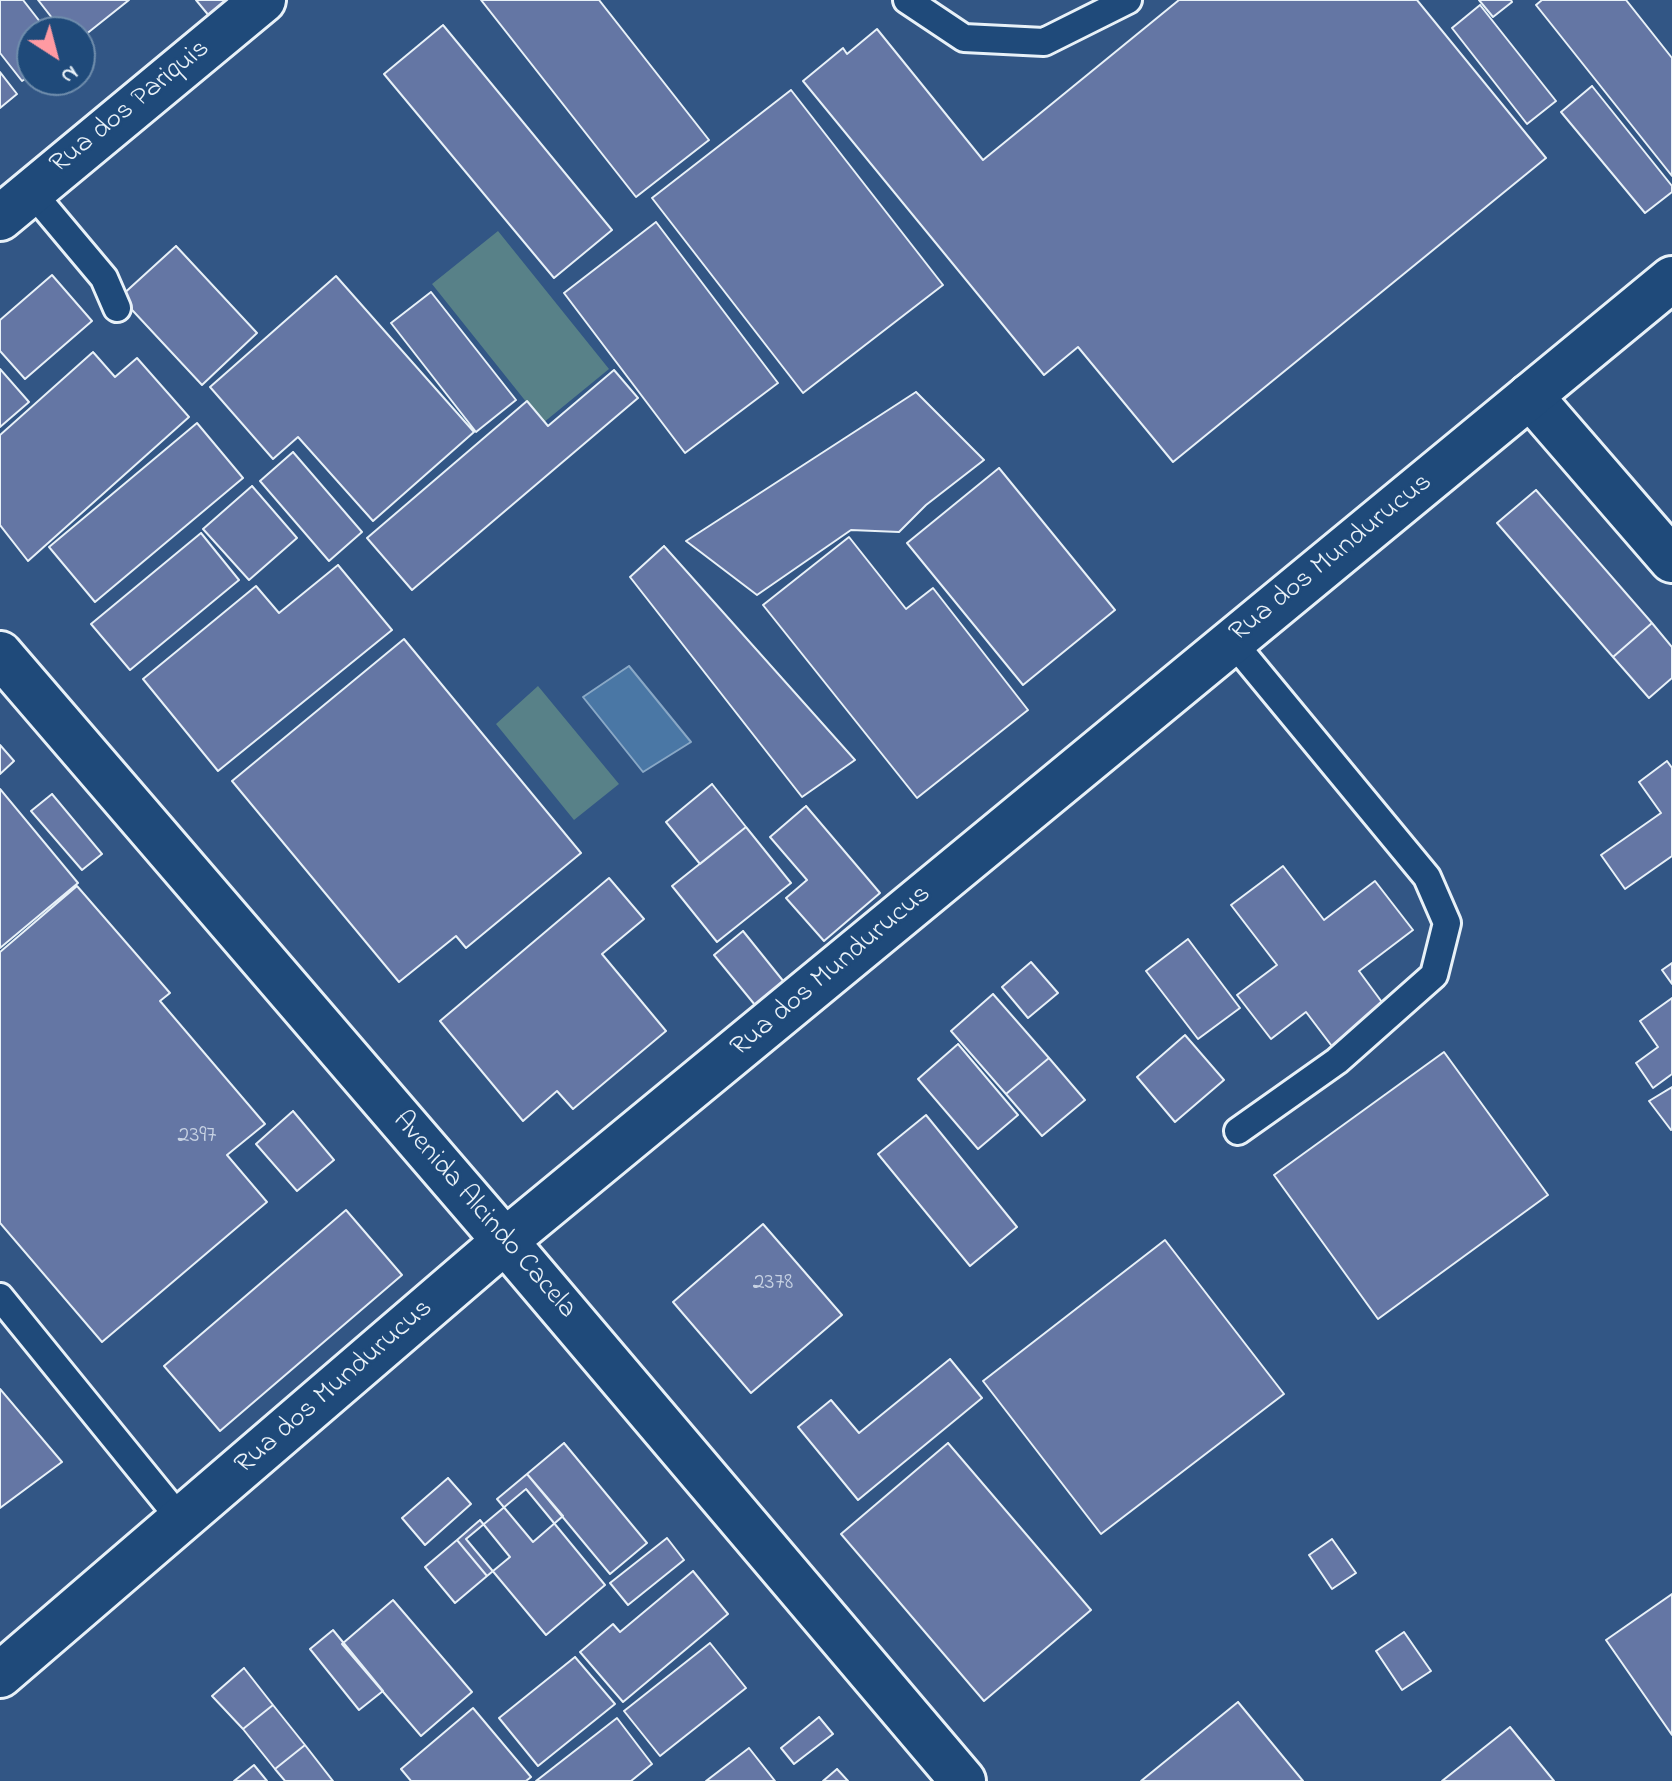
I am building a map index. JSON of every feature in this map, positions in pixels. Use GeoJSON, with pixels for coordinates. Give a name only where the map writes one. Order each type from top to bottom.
{"type":"FeatureCollection","features":[{"type":"Feature","properties":{"kind":"street","name":"Rua dos Pariquis"},"geometry":{"type":"LineString","coordinates":[[16,204],[263,0]]}},
{"type":"Feature","properties":{"kind":"street","name":"Rua dos Mundurucus"},"geometry":{"type":"LineString","coordinates":[[0,1675],[505,1241],[1672,279]]}},
{"type":"Feature","properties":{"kind":"street"},"geometry":{"type":"LineString","coordinates":[[1530,396],[1672,560]]}},
{"type":"Feature","properties":{"kind":"street","name":"Avenida Alcindo Cacela"},"geometry":{"type":"LineString","coordinates":[[0,654],[505,1241],[963,1781]]}},
{"type":"Feature","properties":{"kind":"lane"},"geometry":{"type":"LineString","coordinates":[[907,0],[964,38],[1044,42],[1128,0]]}},
{"type":"Feature","properties":{"kind":"lane"},"geometry":{"type":"LineString","coordinates":[[16,204],[104,278],[117,308]]}},
{"type":"Feature","properties":{"kind":"lane"},"geometry":{"type":"LineString","coordinates":[[1232,641],[1427,877],[1447,923],[1434,975],[1337,1061],[1238,1131]]}},
{"type":"Feature","properties":{"kind":"lane"},"geometry":{"type":"LineString","coordinates":[[0,1297],[182,1521]]}},
{"type":"Feature","properties":{"kind":"green space"},"geometry":{"type":"Polygon","coordinates":[[[498,231],[609,369],[543,423],[432,284],[498,231]]]}},
{"type":"Feature","properties":{"kind":"green space"},"geometry":{"type":"Polygon","coordinates":[[[538,686],[619,784],[574,820],[496,724],[538,686]]]}},
{"type":"Feature","properties":{"kind":"water"},"geometry":{"type":"Polygon","coordinates":[[[629,666],[691,742],[643,772],[583,697],[629,666]]]}},
{"type":"Feature","properties":{"kind":"building"},"geometry":{"type":"Polygon","coordinates":[[[0,0],[23,0],[36,16],[16,16],[16,73],[0,53],[0,0]]]}},
{"type":"Feature","properties":{"kind":"building"},"geometry":{"type":"Polygon","coordinates":[[[38,0],[129,0],[96,26],[96,16],[50,16],[38,0]]]}},
{"type":"Feature","properties":{"kind":"building"},"geometry":{"type":"Polygon","coordinates":[[[196,0],[230,0],[210,17],[196,0]]]}},
{"type":"Feature","properties":{"kind":"building"},"geometry":{"type":"Polygon","coordinates":[[[481,0],[599,0],[709,140],[636,197],[481,0]]]}},
{"type":"Feature","properties":{"kind":"building"},"geometry":{"type":"Polygon","coordinates":[[[1179,0],[1417,0],[1546,158],[1173,462],[1078,347],[1044,375],[803,81],[843,48],[847,54],[877,29],[983,160],[1179,0]]]}},
{"type":"Feature","properties":{"kind":"building"},"geometry":{"type":"Polygon","coordinates":[[[1479,0],[1511,0],[1512,2],[1493,17],[1479,0]]]}},
{"type":"Feature","properties":{"kind":"building"},"geometry":{"type":"Polygon","coordinates":[[[1542,0],[1626,0],[1672,58],[1672,176],[1536,5],[1542,0]]]}},
{"type":"Feature","properties":{"kind":"building"},"geometry":{"type":"Polygon","coordinates":[[[1480,5],[1556,101],[1527,124],[1452,28],[1480,5]]]}},
{"type":"Feature","properties":{"kind":"building"},"geometry":{"type":"Polygon","coordinates":[[[443,25],[612,230],[554,278],[384,74],[443,25]]]}},
{"type":"Feature","properties":{"kind":"building"},"geometry":{"type":"Polygon","coordinates":[[[0,72],[16,95],[0,108],[0,72]]]}},
{"type":"Feature","properties":{"kind":"building"},"geometry":{"type":"Polygon","coordinates":[[[1592,86],[1672,186],[1672,192],[1645,213],[1561,112],[1592,86]]]}},
{"type":"Feature","properties":{"kind":"building"},"geometry":{"type":"Polygon","coordinates":[[[791,90],[943,285],[803,393],[652,198],[791,90]]]}},
{"type":"Feature","properties":{"kind":"building"},"geometry":{"type":"Polygon","coordinates":[[[656,222],[778,383],[685,453],[564,293],[656,222]]]}},
{"type":"Feature","properties":{"kind":"building"},"geometry":{"type":"Polygon","coordinates":[[[176,246],[257,333],[202,385],[120,297],[176,246]]]}},
{"type":"Feature","properties":{"kind":"building"},"geometry":{"type":"Polygon","coordinates":[[[52,275],[92,321],[25,379],[0,351],[0,320],[52,275]]]}},
{"type":"Feature","properties":{"kind":"building"},"geometry":{"type":"Polygon","coordinates":[[[336,276],[474,432],[373,521],[298,437],[273,459],[210,387],[336,276]]]}},
{"type":"Feature","properties":{"kind":"building"},"geometry":{"type":"Polygon","coordinates":[[[431,292],[516,400],[476,432],[391,323],[431,292]]]}},
{"type":"Feature","properties":{"kind":"building"},"geometry":{"type":"Polygon","coordinates":[[[93,352],[115,377],[137,358],[189,417],[28,561],[0,525],[0,435],[93,352]]]}},
{"type":"Feature","properties":{"kind":"building"},"geometry":{"type":"Polygon","coordinates":[[[0,369],[29,402],[0,427],[0,369]]]}},
{"type":"Feature","properties":{"kind":"building"},"geometry":{"type":"Polygon","coordinates":[[[614,370],[638,398],[412,590],[367,538],[527,401],[548,426],[614,370]]]}},
{"type":"Feature","properties":{"kind":"building"},"geometry":{"type":"Polygon","coordinates":[[[916,392],[984,460],[926,505],[899,532],[851,530],[757,595],[686,541],[916,392]]]}},
{"type":"Feature","properties":{"kind":"building"},"geometry":{"type":"Polygon","coordinates":[[[197,423],[243,478],[95,602],[49,547],[197,423]]]}},
{"type":"Feature","properties":{"kind":"building"},"geometry":{"type":"Polygon","coordinates":[[[293,452],[362,532],[329,561],[260,481],[293,452]]]}},
{"type":"Feature","properties":{"kind":"building"},"geometry":{"type":"Polygon","coordinates":[[[999,468],[1115,610],[1023,685],[907,543],[999,468]]]}},
{"type":"Feature","properties":{"kind":"building"},"geometry":{"type":"Polygon","coordinates":[[[252,486],[297,538],[249,580],[203,529],[252,486]]]}},
{"type":"Feature","properties":{"kind":"building"},"geometry":{"type":"Polygon","coordinates":[[[1536,490],[1652,623],[1613,657],[1497,523],[1536,490]]]}},
{"type":"Feature","properties":{"kind":"building"},"geometry":{"type":"Polygon","coordinates":[[[201,533],[239,580],[130,670],[91,624],[201,533]]]}},
{"type":"Feature","properties":{"kind":"building"},"geometry":{"type":"Polygon","coordinates":[[[849,537],[906,609],[933,588],[1028,710],[917,798],[763,605],[849,537]]]}},
{"type":"Feature","properties":{"kind":"building"},"geometry":{"type":"Polygon","coordinates":[[[664,546],[855,760],[802,797],[630,577],[664,546]]]}},
{"type":"Feature","properties":{"kind":"building"},"geometry":{"type":"Polygon","coordinates":[[[338,565],[392,630],[218,771],[143,679],[256,586],[279,613],[338,565]]]}},
{"type":"Feature","properties":{"kind":"building"},"geometry":{"type":"Polygon","coordinates":[[[1652,623],[1672,647],[1672,678],[1649,698],[1613,657],[1652,623]]]}},
{"type":"Feature","properties":{"kind":"building"},"geometry":{"type":"Polygon","coordinates":[[[404,639],[581,853],[466,948],[456,936],[399,982],[232,781],[404,639]]]}},
{"type":"Feature","properties":{"kind":"building"},"geometry":{"type":"Polygon","coordinates":[[[0,745],[14,761],[0,774],[0,745]]]}},
{"type":"Feature","properties":{"kind":"building"},"geometry":{"type":"Polygon","coordinates":[[[1667,761],[1672,768],[1672,856],[1625,889],[1601,855],[1661,813],[1639,782],[1667,761]]]}},
{"type":"Feature","properties":{"kind":"building"},"geometry":{"type":"Polygon","coordinates":[[[712,784],[746,827],[700,864],[666,822],[712,784]]]}},
{"type":"Feature","properties":{"kind":"building"},"geometry":{"type":"Polygon","coordinates":[[[0,789],[78,883],[0,948],[0,789]]]}},
{"type":"Feature","properties":{"kind":"building"},"geometry":{"type":"Polygon","coordinates":[[[52,794],[102,854],[82,870],[31,811],[52,794]]]}},
{"type":"Feature","properties":{"kind":"building"},"geometry":{"type":"Polygon","coordinates":[[[806,806],[880,893],[824,941],[786,898],[807,880],[770,837],[806,806]]]}},
{"type":"Feature","properties":{"kind":"building"},"geometry":{"type":"Polygon","coordinates":[[[746,827],[791,883],[717,942],[672,886],[746,827]]]}},
{"type":"Feature","properties":{"kind":"building"},"geometry":{"type":"Polygon","coordinates":[[[1283,866],[1324,920],[1375,881],[1413,930],[1359,971],[1387,1009],[1334,1049],[1306,1012],[1271,1039],[1237,995],[1277,965],[1231,905],[1283,866]]]}},
{"type":"Feature","properties":{"kind":"building"},"geometry":{"type":"Polygon","coordinates":[[[609,878],[644,919],[602,954],[666,1031],[573,1109],[557,1091],[523,1121],[440,1021],[609,878]]]}},
{"type":"Feature","properties":{"kind":"building"},"geometry":{"type":"Polygon","coordinates":[[[77,886],[170,993],[160,1001],[265,1124],[227,1155],[267,1202],[102,1342],[0,1223],[0,952],[77,886]]]}},
{"type":"Feature","properties":{"kind":"building"},"geometry":{"type":"Polygon","coordinates":[[[743,931],[784,982],[755,1005],[714,955],[743,931]]]}},
{"type":"Feature","properties":{"kind":"building"},"geometry":{"type":"Polygon","coordinates":[[[1188,939],[1240,1008],[1198,1039],[1146,971],[1188,939]]]}},
{"type":"Feature","properties":{"kind":"building"},"geometry":{"type":"Polygon","coordinates":[[[1031,962],[1058,993],[1028,1018],[1002,987],[1031,962]]]}},
{"type":"Feature","properties":{"kind":"building"},"geometry":{"type":"Polygon","coordinates":[[[1672,963],[1672,984],[1662,970],[1672,963]]]}},
{"type":"Feature","properties":{"kind":"building"},"geometry":{"type":"Polygon","coordinates":[[[993,994],[1049,1058],[1006,1094],[951,1031],[993,994]]]}},
{"type":"Feature","properties":{"kind":"building"},"geometry":{"type":"Polygon","coordinates":[[[1672,998],[1672,1074],[1653,1088],[1636,1063],[1658,1047],[1640,1021],[1672,998]]]}},
{"type":"Feature","properties":{"kind":"building"},"geometry":{"type":"Polygon","coordinates":[[[1185,1035],[1224,1080],[1175,1122],[1137,1077],[1185,1035]]]}},
{"type":"Feature","properties":{"kind":"building"},"geometry":{"type":"Polygon","coordinates":[[[958,1044],[1018,1115],[978,1149],[918,1079],[958,1044]]]}},
{"type":"Feature","properties":{"kind":"building"},"geometry":{"type":"Polygon","coordinates":[[[1444,1052],[1548,1195],[1378,1319],[1274,1175],[1444,1052]]]}},
{"type":"Feature","properties":{"kind":"building"},"geometry":{"type":"Polygon","coordinates":[[[1049,1058],[1085,1100],[1042,1136],[1006,1094],[1049,1058]]]}},
{"type":"Feature","properties":{"kind":"building"},"geometry":{"type":"Polygon","coordinates":[[[1672,1087],[1672,1129],[1671,1130],[1649,1101],[1672,1087]]]}},
{"type":"Feature","properties":{"kind":"building"},"geometry":{"type":"Polygon","coordinates":[[[293,1111],[334,1160],[297,1191],[256,1144],[293,1111]]]}},
{"type":"Feature","properties":{"kind":"building"},"geometry":{"type":"Polygon","coordinates":[[[926,1115],[1017,1227],[970,1266],[878,1154],[926,1115]]]}},
{"type":"Feature","properties":{"kind":"building"},"geometry":{"type":"Polygon","coordinates":[[[346,1210],[402,1275],[220,1431],[164,1366],[346,1210]]]}},
{"type":"Feature","properties":{"kind":"building"},"geometry":{"type":"Polygon","coordinates":[[[763,1224],[842,1315],[751,1393],[673,1302],[763,1224]]]}},
{"type":"Feature","properties":{"kind":"building"},"geometry":{"type":"Polygon","coordinates":[[[1165,1240],[1284,1394],[1101,1534],[983,1381],[1165,1240]]]}},
{"type":"Feature","properties":{"kind":"building"},"geometry":{"type":"Polygon","coordinates":[[[950,1359],[982,1398],[858,1500],[798,1427],[831,1400],[859,1433],[950,1359]]]}},
{"type":"Feature","properties":{"kind":"building"},"geometry":{"type":"Polygon","coordinates":[[[0,1389],[62,1462],[0,1508],[0,1389]]]}},
{"type":"Feature","properties":{"kind":"building"},"geometry":{"type":"Polygon","coordinates":[[[564,1443],[647,1543],[610,1574],[527,1474],[564,1443]]]}},
{"type":"Feature","properties":{"kind":"building"},"geometry":{"type":"Polygon","coordinates":[[[948,1443],[1091,1610],[984,1701],[841,1534],[948,1443]]]}},
{"type":"Feature","properties":{"kind":"building"},"geometry":{"type":"Polygon","coordinates":[[[527,1474],[563,1516],[533,1542],[497,1499],[527,1474]]]}},
{"type":"Feature","properties":{"kind":"building"},"geometry":{"type":"Polygon","coordinates":[[[448,1478],[471,1504],[425,1545],[402,1518],[448,1478]]]}},
{"type":"Feature","properties":{"kind":"building"},"geometry":{"type":"Polygon","coordinates":[[[526,1489],[605,1585],[546,1635],[466,1539],[526,1489]]]}},
{"type":"Feature","properties":{"kind":"building"},"geometry":{"type":"Polygon","coordinates":[[[480,1520],[510,1557],[487,1576],[457,1540],[480,1520]]]}},
{"type":"Feature","properties":{"kind":"building"},"geometry":{"type":"Polygon","coordinates":[[[667,1538],[684,1560],[628,1605],[610,1583],[667,1538]]]}},
{"type":"Feature","properties":{"kind":"building"},"geometry":{"type":"Polygon","coordinates":[[[1332,1539],[1356,1573],[1332,1589],[1309,1555],[1332,1539]]]}},
{"type":"Feature","properties":{"kind":"building"},"geometry":{"type":"Polygon","coordinates":[[[457,1540],[487,1576],[455,1603],[425,1567],[457,1540]]]}},
{"type":"Feature","properties":{"kind":"building"},"geometry":{"type":"Polygon","coordinates":[[[693,1571],[728,1614],[623,1702],[580,1652],[613,1624],[620,1632],[693,1571]]]}},
{"type":"Feature","properties":{"kind":"building"},"geometry":{"type":"Polygon","coordinates":[[[1672,1594],[1672,1735],[1606,1640],[1672,1594]]]}},
{"type":"Feature","properties":{"kind":"building"},"geometry":{"type":"Polygon","coordinates":[[[393,1600],[472,1692],[421,1736],[342,1644],[393,1600]]]}},
{"type":"Feature","properties":{"kind":"building"},"geometry":{"type":"Polygon","coordinates":[[[333,1630],[383,1691],[359,1710],[310,1649],[333,1630]]]}},
{"type":"Feature","properties":{"kind":"building"},"geometry":{"type":"Polygon","coordinates":[[[1404,1632],[1431,1671],[1402,1690],[1376,1651],[1404,1632]]]}},
{"type":"Feature","properties":{"kind":"building"},"geometry":{"type":"Polygon","coordinates":[[[710,1643],[746,1688],[660,1756],[624,1711],[710,1643]]]}},
{"type":"Feature","properties":{"kind":"building"},"geometry":{"type":"Polygon","coordinates":[[[575,1657],[615,1704],[538,1766],[499,1718],[575,1657]]]}},
{"type":"Feature","properties":{"kind":"building"},"geometry":{"type":"Polygon","coordinates":[[[244,1668],[273,1705],[243,1729],[212,1696],[244,1668]]]}},
{"type":"Feature","properties":{"kind":"building"},"geometry":{"type":"Polygon","coordinates":[[[1238,1702],[1303,1781],[1141,1781],[1238,1702]]]}},
{"type":"Feature","properties":{"kind":"building"},"geometry":{"type":"Polygon","coordinates":[[[273,1705],[305,1745],[275,1769],[243,1729],[273,1705]]]}},
{"type":"Feature","properties":{"kind":"building"},"geometry":{"type":"Polygon","coordinates":[[[473,1708],[531,1777],[526,1781],[411,1781],[401,1769],[473,1708]]]}},
{"type":"Feature","properties":{"kind":"building"},"geometry":{"type":"Polygon","coordinates":[[[819,1717],[833,1734],[794,1764],[781,1748],[819,1717]]]}},
{"type":"Feature","properties":{"kind":"building"},"geometry":{"type":"Polygon","coordinates":[[[617,1718],[652,1764],[631,1781],[536,1781],[617,1718]]]}},
{"type":"Feature","properties":{"kind":"building"},"geometry":{"type":"Polygon","coordinates":[[[1510,1727],[1554,1781],[1442,1781],[1510,1727]]]}},
{"type":"Feature","properties":{"kind":"building"},"geometry":{"type":"Polygon","coordinates":[[[305,1745],[333,1781],[285,1781],[275,1769],[305,1745]]]}},
{"type":"Feature","properties":{"kind":"building"},"geometry":{"type":"Polygon","coordinates":[[[749,1748],[775,1781],[706,1781],[749,1748]]]}},
{"type":"Feature","properties":{"kind":"building"},"geometry":{"type":"Polygon","coordinates":[[[254,1765],[267,1781],[234,1781],[254,1765]]]}},
{"type":"Feature","properties":{"kind":"building"},"geometry":{"type":"Polygon","coordinates":[[[837,1769],[848,1781],[823,1781],[837,1769]]]}}]}
